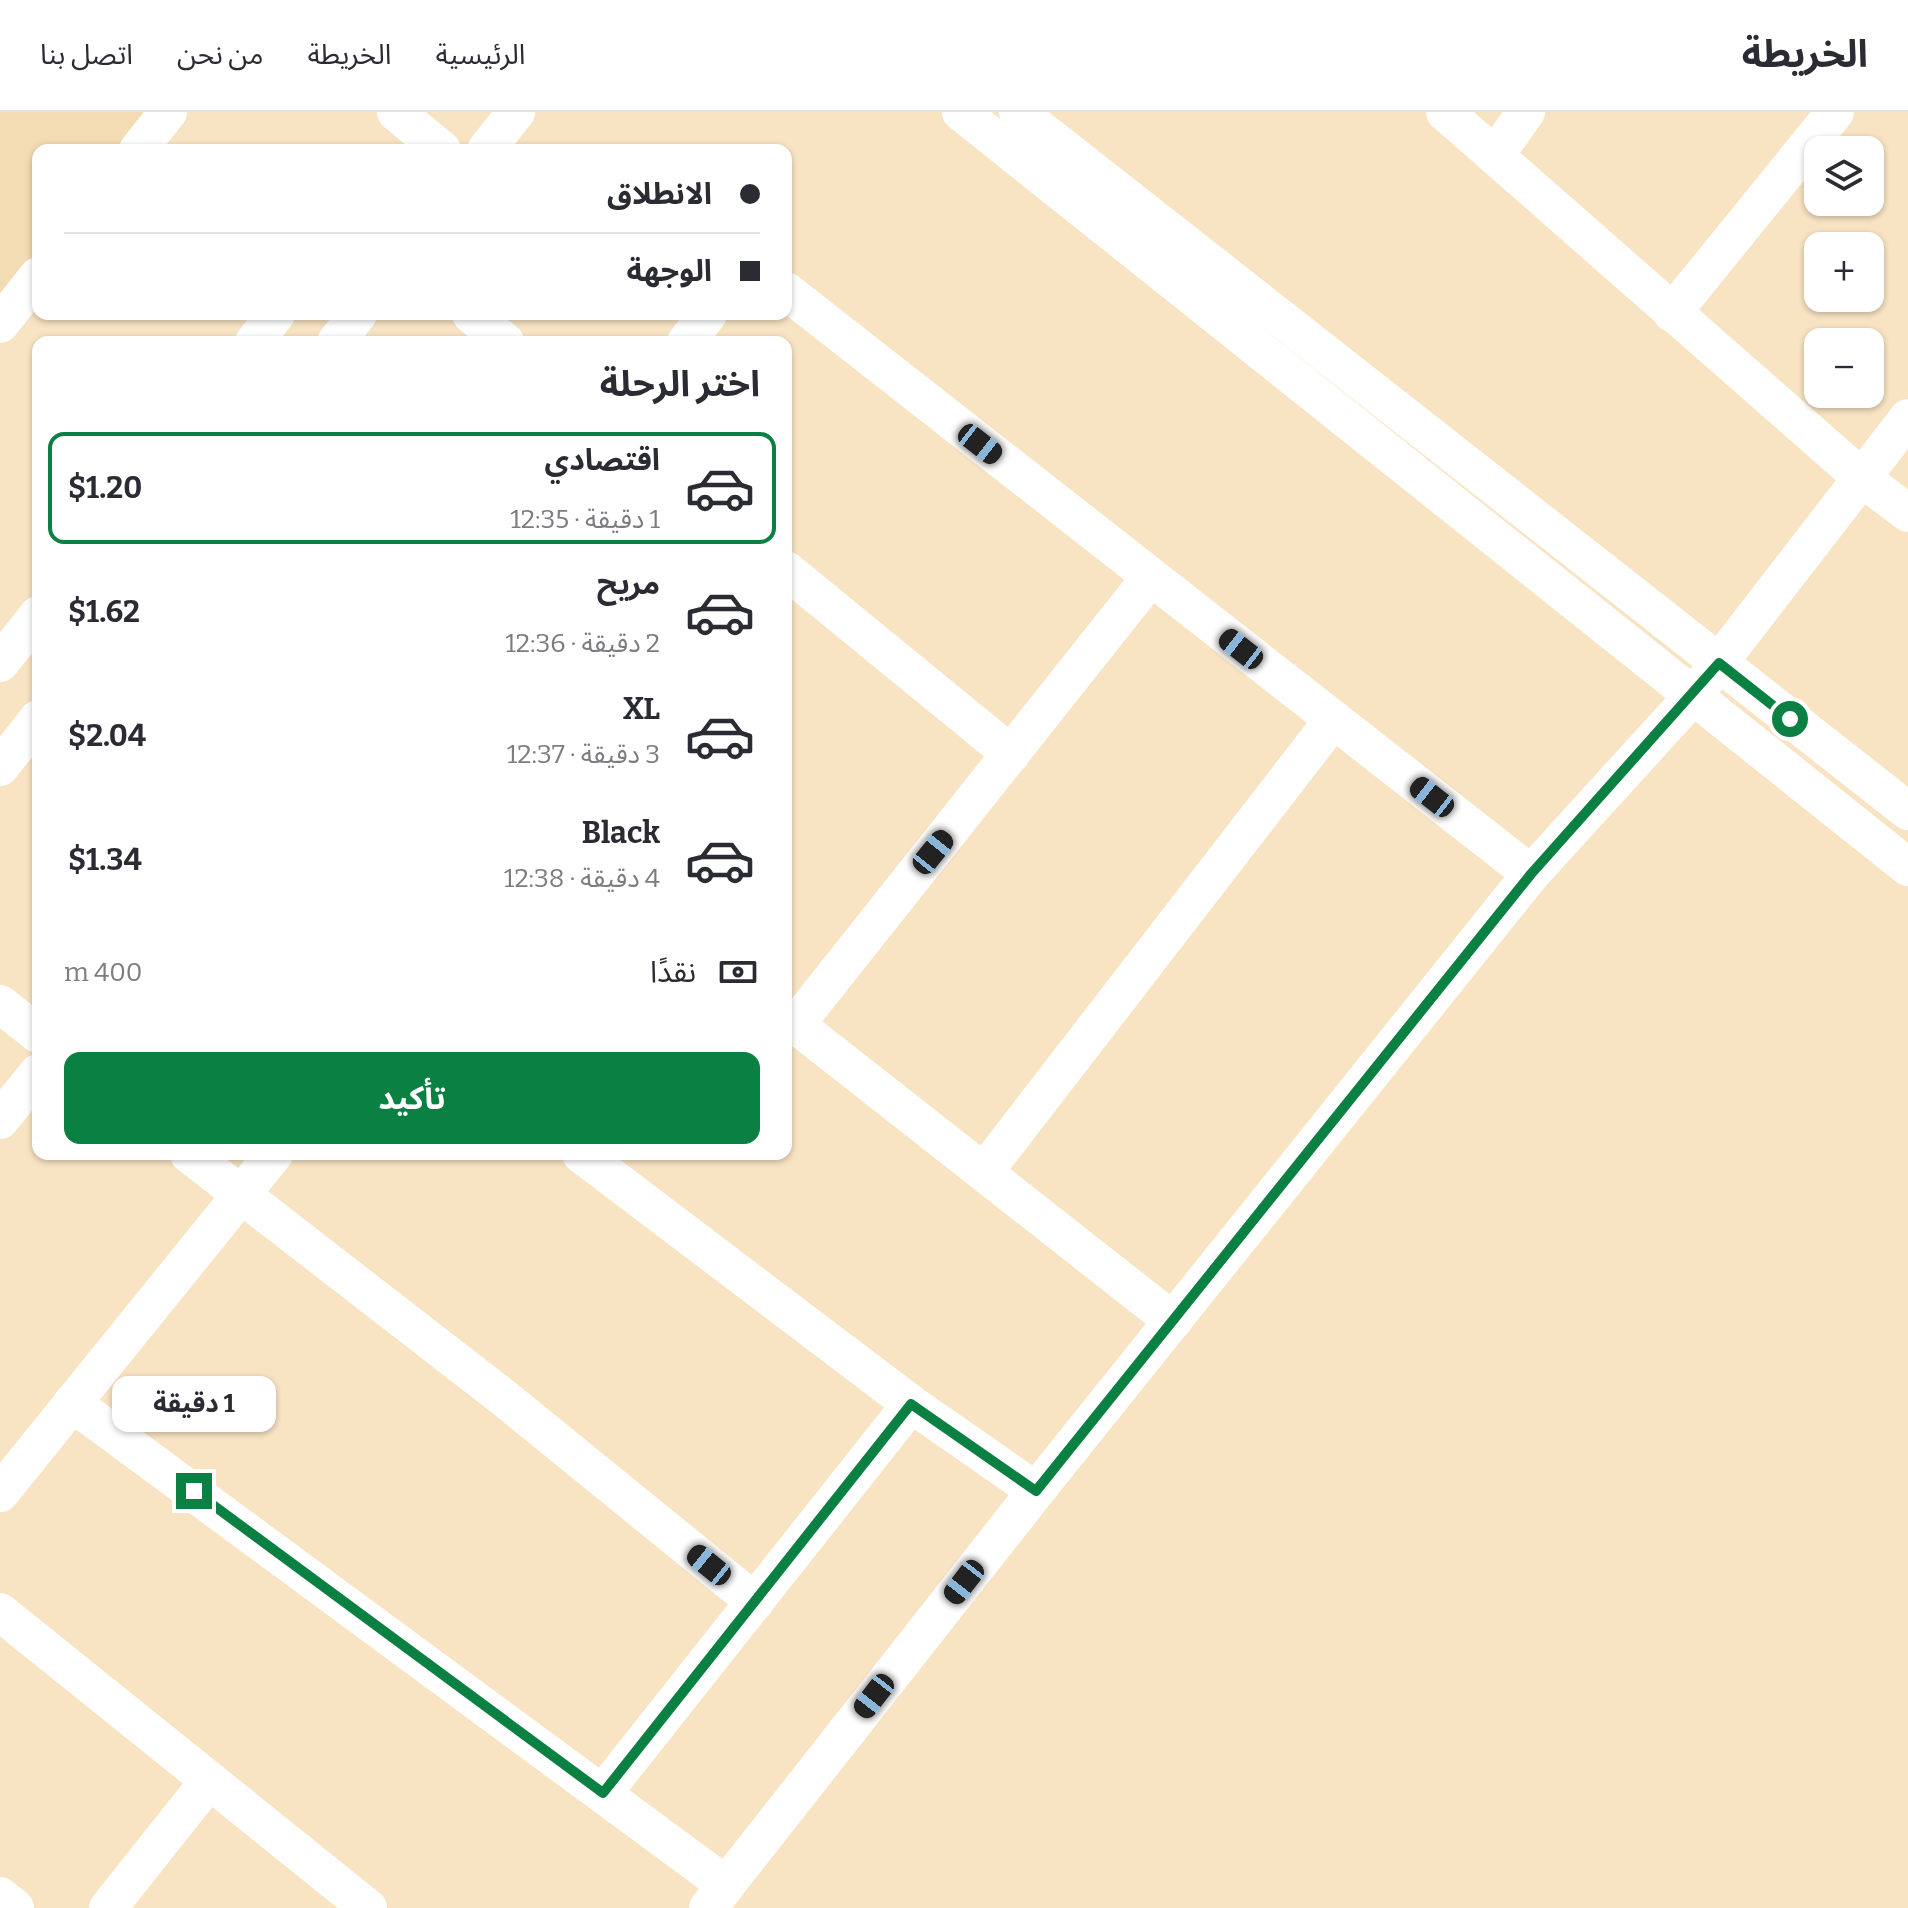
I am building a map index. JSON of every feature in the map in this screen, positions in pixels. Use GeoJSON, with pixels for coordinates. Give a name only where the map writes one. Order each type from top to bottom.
{"type":"FeatureCollection","features":[{"type":"Feature","properties":{"kind":"street"},"geometry":{"type":"LineString","coordinates":[[143,144],[168,112]]}},
{"type":"Feature","properties":{"kind":"street"},"geometry":{"type":"LineString","coordinates":[[491,144],[516,112]]}},
{"type":"Feature","properties":{"kind":"street"},"geometry":{"type":"LineString","coordinates":[[961,112],[1908,867]]}},
{"type":"Feature","properties":{"kind":"street"},"geometry":{"type":"LineString","coordinates":[[1018,112],[1908,811]]}},
{"type":"Feature","properties":{"kind":"street"},"geometry":{"type":"LineString","coordinates":[[1445,112],[1862,478],[1908,513]]}},
{"type":"Feature","properties":{"kind":"street"},"geometry":{"type":"LineString","coordinates":[[1496,154],[1526,112]]}},
{"type":"Feature","properties":{"kind":"street"},"geometry":{"type":"LineString","coordinates":[[1672,313],[1835,112]]}},
{"type":"Feature","properties":{"kind":"street"},"geometry":{"type":"LineString","coordinates":[[0,324],[32,284]]}},
{"type":"Feature","properties":{"kind":"street"},"geometry":{"type":"LineString","coordinates":[[792,296],[1531,874]]}},
{"type":"Feature","properties":{"kind":"street"},"geometry":{"type":"LineString","coordinates":[[259,336],[271,320]]}},
{"type":"Feature","properties":{"kind":"street"},"geometry":{"type":"LineString","coordinates":[[341,336],[353,320]]}},
{"type":"Feature","properties":{"kind":"street"},"geometry":{"type":"LineString","coordinates":[[478,320],[498,336]]}},
{"type":"Feature","properties":{"kind":"street"},"geometry":{"type":"LineString","coordinates":[[691,336],[703,320]]}},
{"type":"Feature","properties":{"kind":"street"},"geometry":{"type":"LineString","coordinates":[[72,1403],[603,1793],[717,1896],[1036,1491],[1531,874],[1694,695],[1908,418]]}},
{"type":"Feature","properties":{"kind":"street"},"geometry":{"type":"LineString","coordinates":[[792,575],[1011,754]]}},
{"type":"Feature","properties":{"kind":"street"},"geometry":{"type":"LineString","coordinates":[[792,1019],[1011,754],[1150,578]]}},
{"type":"Feature","properties":{"kind":"street"},"geometry":{"type":"LineString","coordinates":[[0,663],[32,623]]}},
{"type":"Feature","properties":{"kind":"street"},"geometry":{"type":"LineString","coordinates":[[984,1172],[1333,720]]}},
{"type":"Feature","properties":{"kind":"street"},"geometry":{"type":"LineString","coordinates":[[0,767],[32,727]]}},
{"type":"Feature","properties":{"kind":"street"},"geometry":{"type":"LineString","coordinates":[[0,1004],[32,1029]]}},
{"type":"Feature","properties":{"kind":"street"},"geometry":{"type":"LineString","coordinates":[[792,1021],[1173,1321]]}},
{"type":"Feature","properties":{"kind":"street"},"geometry":{"type":"LineString","coordinates":[[0,1120],[32,1080]]}},
{"type":"Feature","properties":{"kind":"street"},"geometry":{"type":"LineString","coordinates":[[197,1160],[504,1398],[755,1602]]}},
{"type":"Feature","properties":{"kind":"street"},"geometry":{"type":"LineString","coordinates":[[0,1493],[269,1160]]}},
{"type":"Feature","properties":{"kind":"street"},"geometry":{"type":"LineString","coordinates":[[589,1160],[911,1404],[1036,1491]]}},
{"type":"Feature","properties":{"kind":"street"},"geometry":{"type":"LineString","coordinates":[[603,1793],[911,1404]]}},
{"type":"Feature","properties":{"kind":"street"},"geometry":{"type":"LineString","coordinates":[[0,1612],[368,1908]]}},
{"type":"Feature","properties":{"kind":"street"},"geometry":{"type":"LineString","coordinates":[[108,1908],[209,1781]]}},
{"type":"Feature","properties":{"kind":"street"},"geometry":{"type":"LineString","coordinates":[[0,1896],[15,1908]]}},
{"type":"Feature","properties":{"kind":"shaded area"},"geometry":{"type":"Polygon","coordinates":[[[0,112],[168,112],[143,144],[32,144],[32,284],[0,324],[0,112]]]}},
{"type":"Feature","properties":{"kind":"route"},"geometry":{"type":"LineString","coordinates":[[194,1491],[603,1793],[911,1404],[1036,1491],[1531,874],[1694,695],[1719,663],[1790,719]]}}]}
